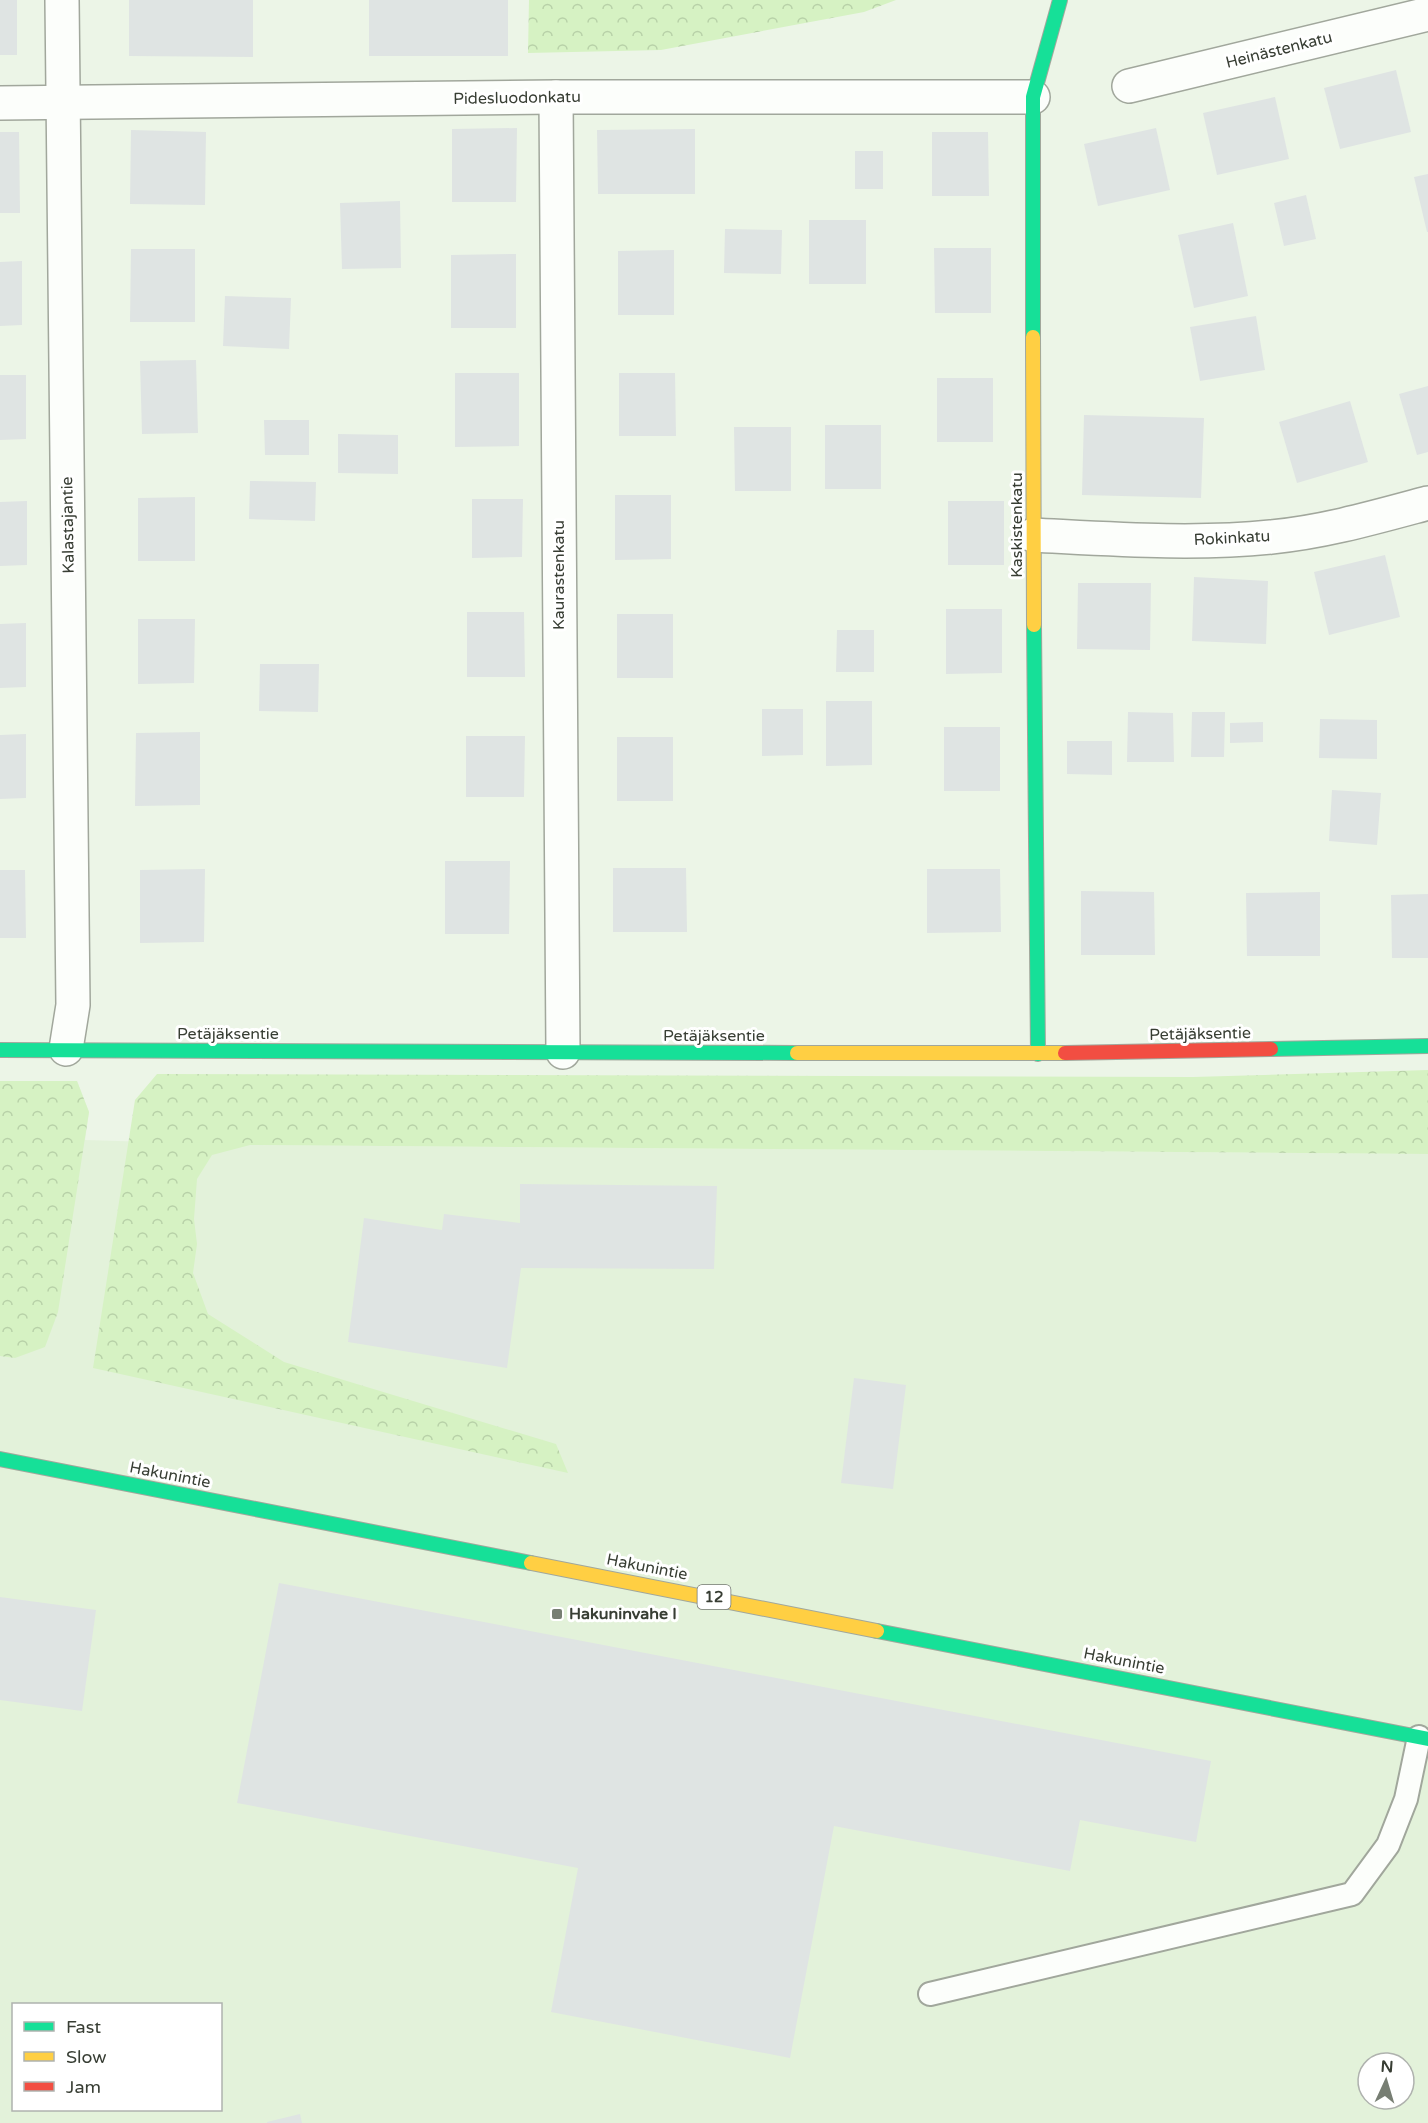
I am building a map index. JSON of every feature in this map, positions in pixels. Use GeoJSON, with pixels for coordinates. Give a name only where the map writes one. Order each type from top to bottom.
{"type":"FeatureCollection","features":[{"type":"Feature","properties":{"kind":"main road","name":"Kaskistenkatu"},"geometry":{"type":"LineString","coordinates":[[1038,1054],[1033,535],[1033,97],[1060,0]]}},
{"type":"Feature","properties":{"kind":"main road","name":"Petäjäksentie"},"geometry":{"type":"LineString","coordinates":[[0,1050],[1038,1054],[1428,1046]]}},
{"type":"Feature","properties":{"kind":"main road","name":"Hakunintie"},"geometry":{"type":"LineString","coordinates":[[0,1459],[1423,1738]]}},
{"type":"Feature","properties":{"kind":"street","name":"Kalastajantie"},"geometry":{"type":"LineString","coordinates":[[62,0],[73,1005],[66,1049]]}},
{"type":"Feature","properties":{"kind":"street","name":"Heinästenkatu"},"geometry":{"type":"LineString","coordinates":[[1129,86],[1428,14]]}},
{"type":"Feature","properties":{"kind":"street","name":"Pidesluodonkatu"},"geometry":{"type":"LineString","coordinates":[[0,104],[556,97],[1033,97]]}},
{"type":"Feature","properties":{"kind":"street","name":"Kaurastenkatu"},"geometry":{"type":"LineString","coordinates":[[556,97],[563,1052]]}},
{"type":"Feature","properties":{"kind":"street","name":"Rokinkatu"},"geometry":{"type":"LineString","coordinates":[[1033,535],[1167,541],[1271,537],[1343,525],[1428,503]]}},
{"type":"Feature","properties":{"kind":"lane"},"geometry":{"type":"LineString","coordinates":[[930,1994],[1352,1894],[1388,1845],[1406,1799],[1423,1738]]}},
{"type":"Feature","properties":{"kind":"shaded area"},"geometry":{"type":"Polygon","coordinates":[[[0,1081],[77,1081],[89,1112],[85,1140],[250,1145],[1428,1154],[1428,2123],[0,2123],[0,1081]]]}},
{"type":"Feature","properties":{"kind":"green space"},"geometry":{"type":"Polygon","coordinates":[[[529,0],[896,0],[864,12],[661,50],[528,53],[529,0]]]}},
{"type":"Feature","properties":{"kind":"green space"},"geometry":{"type":"Polygon","coordinates":[[[1428,1070],[1428,1154],[250,1145],[212,1155],[197,1179],[194,1219],[197,1244],[193,1273],[208,1314],[284,1362],[556,1444],[568,1473],[93,1368],[135,1100],[157,1074],[1193,1077],[1428,1070]]]}},
{"type":"Feature","properties":{"kind":"green space"},"geometry":{"type":"Polygon","coordinates":[[[0,1081],[77,1081],[89,1112],[58,1312],[45,1347],[15,1358],[0,1356],[0,1081]]]}},
{"type":"Feature","properties":{"kind":"building"},"geometry":{"type":"Polygon","coordinates":[[[0,0],[17,0],[17,55],[0,55],[0,0]]]}},
{"type":"Feature","properties":{"kind":"building"},"geometry":{"type":"Polygon","coordinates":[[[129,0],[253,0],[253,57],[129,56],[129,0]]]}},
{"type":"Feature","properties":{"kind":"building"},"geometry":{"type":"Polygon","coordinates":[[[369,0],[508,0],[508,56],[369,56],[369,0]]]}},
{"type":"Feature","properties":{"kind":"building"},"geometry":{"type":"Polygon","coordinates":[[[1396,70],[1411,132],[1340,149],[1324,88],[1396,70]]]}},
{"type":"Feature","properties":{"kind":"building"},"geometry":{"type":"Polygon","coordinates":[[[1275,97],[1289,159],[1217,175],[1203,113],[1275,97]]]}},
{"type":"Feature","properties":{"kind":"building"},"geometry":{"type":"Polygon","coordinates":[[[517,128],[516,202],[452,202],[452,129],[517,128]]]}},
{"type":"Feature","properties":{"kind":"building"},"geometry":{"type":"Polygon","coordinates":[[[1156,128],[1170,190],[1098,206],[1084,144],[1156,128]]]}},
{"type":"Feature","properties":{"kind":"building"},"geometry":{"type":"Polygon","coordinates":[[[695,129],[695,194],[598,194],[597,130],[695,129]]]}},
{"type":"Feature","properties":{"kind":"building"},"geometry":{"type":"Polygon","coordinates":[[[131,130],[206,132],[205,205],[130,204],[131,130]]]}},
{"type":"Feature","properties":{"kind":"building"},"geometry":{"type":"Polygon","coordinates":[[[0,132],[19,132],[20,213],[0,213],[0,132]]]}},
{"type":"Feature","properties":{"kind":"building"},"geometry":{"type":"Polygon","coordinates":[[[932,132],[988,132],[989,196],[932,196],[932,132]]]}},
{"type":"Feature","properties":{"kind":"building"},"geometry":{"type":"Polygon","coordinates":[[[855,151],[883,151],[883,189],[855,189],[855,151]]]}},
{"type":"Feature","properties":{"kind":"building"},"geometry":{"type":"Polygon","coordinates":[[[1428,174],[1428,232],[1427,232],[1414,177],[1428,174]]]}},
{"type":"Feature","properties":{"kind":"building"},"geometry":{"type":"Polygon","coordinates":[[[1306,195],[1316,239],[1284,246],[1274,203],[1306,195]]]}},
{"type":"Feature","properties":{"kind":"building"},"geometry":{"type":"Polygon","coordinates":[[[400,201],[401,268],[342,269],[340,203],[400,201]]]}},
{"type":"Feature","properties":{"kind":"building"},"geometry":{"type":"Polygon","coordinates":[[[809,220],[866,220],[866,284],[809,284],[809,220]]]}},
{"type":"Feature","properties":{"kind":"building"},"geometry":{"type":"Polygon","coordinates":[[[1233,223],[1248,296],[1194,308],[1178,235],[1233,223]]]}},
{"type":"Feature","properties":{"kind":"building"},"geometry":{"type":"Polygon","coordinates":[[[725,229],[782,230],[781,274],[724,273],[725,229]]]}},
{"type":"Feature","properties":{"kind":"building"},"geometry":{"type":"Polygon","coordinates":[[[934,248],[991,248],[991,313],[935,313],[934,248]]]}},
{"type":"Feature","properties":{"kind":"building"},"geometry":{"type":"Polygon","coordinates":[[[131,249],[195,249],[195,322],[130,322],[131,249]]]}},
{"type":"Feature","properties":{"kind":"building"},"geometry":{"type":"Polygon","coordinates":[[[674,250],[674,315],[618,315],[618,251],[674,250]]]}},
{"type":"Feature","properties":{"kind":"building"},"geometry":{"type":"Polygon","coordinates":[[[516,254],[516,328],[451,328],[451,255],[516,254]]]}},
{"type":"Feature","properties":{"kind":"building"},"geometry":{"type":"Polygon","coordinates":[[[22,261],[22,325],[0,326],[0,262],[22,261]]]}},
{"type":"Feature","properties":{"kind":"building"},"geometry":{"type":"Polygon","coordinates":[[[225,296],[291,298],[289,349],[223,346],[225,296]]]}},
{"type":"Feature","properties":{"kind":"building"},"geometry":{"type":"Polygon","coordinates":[[[1256,316],[1265,370],[1200,381],[1190,327],[1256,316]]]}},
{"type":"Feature","properties":{"kind":"building"},"geometry":{"type":"Polygon","coordinates":[[[196,360],[198,433],[142,434],[140,361],[196,360]]]}},
{"type":"Feature","properties":{"kind":"building"},"geometry":{"type":"Polygon","coordinates":[[[455,373],[519,373],[519,446],[455,447],[455,373]]]}},
{"type":"Feature","properties":{"kind":"building"},"geometry":{"type":"Polygon","coordinates":[[[619,373],[675,373],[676,436],[619,436],[619,373]]]}},
{"type":"Feature","properties":{"kind":"building"},"geometry":{"type":"Polygon","coordinates":[[[0,375],[26,375],[26,439],[0,440],[0,375]]]}},
{"type":"Feature","properties":{"kind":"building"},"geometry":{"type":"Polygon","coordinates":[[[937,378],[993,378],[993,442],[937,442],[937,378]]]}},
{"type":"Feature","properties":{"kind":"building"},"geometry":{"type":"Polygon","coordinates":[[[1428,386],[1428,452],[1417,455],[1399,394],[1428,386]]]}},
{"type":"Feature","properties":{"kind":"building"},"geometry":{"type":"Polygon","coordinates":[[[1350,401],[1368,462],[1297,483],[1279,422],[1350,401]]]}},
{"type":"Feature","properties":{"kind":"building"},"geometry":{"type":"Polygon","coordinates":[[[1084,415],[1204,418],[1201,498],[1082,495],[1084,415]]]}},
{"type":"Feature","properties":{"kind":"building"},"geometry":{"type":"Polygon","coordinates":[[[264,420],[309,420],[309,455],[265,455],[264,420]]]}},
{"type":"Feature","properties":{"kind":"building"},"geometry":{"type":"Polygon","coordinates":[[[825,425],[881,425],[881,489],[825,489],[825,425]]]}},
{"type":"Feature","properties":{"kind":"building"},"geometry":{"type":"Polygon","coordinates":[[[734,427],[791,427],[791,491],[735,491],[734,427]]]}},
{"type":"Feature","properties":{"kind":"building"},"geometry":{"type":"Polygon","coordinates":[[[338,434],[398,435],[398,474],[338,473],[338,434]]]}},
{"type":"Feature","properties":{"kind":"building"},"geometry":{"type":"Polygon","coordinates":[[[250,481],[316,482],[315,521],[249,519],[250,481]]]}},
{"type":"Feature","properties":{"kind":"building"},"geometry":{"type":"Polygon","coordinates":[[[615,495],[671,495],[671,559],[615,560],[615,495]]]}},
{"type":"Feature","properties":{"kind":"building"},"geometry":{"type":"Polygon","coordinates":[[[195,497],[195,561],[138,561],[138,498],[195,497]]]}},
{"type":"Feature","properties":{"kind":"building"},"geometry":{"type":"Polygon","coordinates":[[[472,499],[523,499],[522,557],[472,558],[472,499]]]}},
{"type":"Feature","properties":{"kind":"building"},"geometry":{"type":"Polygon","coordinates":[[[27,501],[27,565],[0,566],[0,502],[27,501]]]}},
{"type":"Feature","properties":{"kind":"building"},"geometry":{"type":"Polygon","coordinates":[[[948,501],[1004,501],[1004,565],[948,565],[948,501]]]}},
{"type":"Feature","properties":{"kind":"building"},"geometry":{"type":"Polygon","coordinates":[[[1385,555],[1400,617],[1329,635],[1314,572],[1385,555]]]}},
{"type":"Feature","properties":{"kind":"building"},"geometry":{"type":"Polygon","coordinates":[[[1194,577],[1268,581],[1266,644],[1192,641],[1194,577]]]}},
{"type":"Feature","properties":{"kind":"building"},"geometry":{"type":"Polygon","coordinates":[[[1078,583],[1151,583],[1150,650],[1077,649],[1078,583]]]}},
{"type":"Feature","properties":{"kind":"building"},"geometry":{"type":"Polygon","coordinates":[[[946,609],[1002,609],[1002,673],[946,674],[946,609]]]}},
{"type":"Feature","properties":{"kind":"building"},"geometry":{"type":"Polygon","coordinates":[[[467,612],[524,612],[525,677],[467,677],[467,612]]]}},
{"type":"Feature","properties":{"kind":"building"},"geometry":{"type":"Polygon","coordinates":[[[617,614],[673,614],[673,678],[617,678],[617,614]]]}},
{"type":"Feature","properties":{"kind":"building"},"geometry":{"type":"Polygon","coordinates":[[[138,619],[195,619],[194,683],[138,684],[138,619]]]}},
{"type":"Feature","properties":{"kind":"building"},"geometry":{"type":"Polygon","coordinates":[[[26,623],[26,687],[0,688],[0,624],[26,623]]]}},
{"type":"Feature","properties":{"kind":"building"},"geometry":{"type":"Polygon","coordinates":[[[837,630],[874,630],[874,672],[836,672],[837,630]]]}},
{"type":"Feature","properties":{"kind":"building"},"geometry":{"type":"Polygon","coordinates":[[[260,664],[319,664],[318,712],[259,711],[260,664]]]}},
{"type":"Feature","properties":{"kind":"building"},"geometry":{"type":"Polygon","coordinates":[[[826,701],[872,701],[872,765],[826,766],[826,701]]]}},
{"type":"Feature","properties":{"kind":"building"},"geometry":{"type":"Polygon","coordinates":[[[762,709],[803,709],[803,755],[762,756],[762,709]]]}},
{"type":"Feature","properties":{"kind":"building"},"geometry":{"type":"Polygon","coordinates":[[[1128,712],[1173,713],[1174,762],[1127,762],[1128,712]]]}},
{"type":"Feature","properties":{"kind":"building"},"geometry":{"type":"Polygon","coordinates":[[[1192,712],[1225,712],[1224,757],[1191,757],[1192,712]]]}},
{"type":"Feature","properties":{"kind":"building"},"geometry":{"type":"Polygon","coordinates":[[[1320,719],[1377,720],[1377,759],[1319,758],[1320,719]]]}},
{"type":"Feature","properties":{"kind":"building"},"geometry":{"type":"Polygon","coordinates":[[[1263,722],[1263,742],[1230,743],[1230,723],[1263,722]]]}},
{"type":"Feature","properties":{"kind":"building"},"geometry":{"type":"Polygon","coordinates":[[[944,727],[1000,727],[1000,791],[944,791],[944,727]]]}},
{"type":"Feature","properties":{"kind":"building"},"geometry":{"type":"Polygon","coordinates":[[[200,732],[200,805],[135,806],[136,733],[200,732]]]}},
{"type":"Feature","properties":{"kind":"building"},"geometry":{"type":"Polygon","coordinates":[[[26,734],[26,798],[0,799],[0,735],[26,734]]]}},
{"type":"Feature","properties":{"kind":"building"},"geometry":{"type":"Polygon","coordinates":[[[466,736],[525,736],[524,797],[466,797],[466,736]]]}},
{"type":"Feature","properties":{"kind":"building"},"geometry":{"type":"Polygon","coordinates":[[[617,737],[673,737],[673,801],[617,801],[617,737]]]}},
{"type":"Feature","properties":{"kind":"building"},"geometry":{"type":"Polygon","coordinates":[[[1067,741],[1112,741],[1112,775],[1067,774],[1067,741]]]}},
{"type":"Feature","properties":{"kind":"building"},"geometry":{"type":"Polygon","coordinates":[[[1332,790],[1381,793],[1377,845],[1329,841],[1332,790]]]}},
{"type":"Feature","properties":{"kind":"building"},"geometry":{"type":"Polygon","coordinates":[[[445,861],[510,861],[509,934],[445,934],[445,861]]]}},
{"type":"Feature","properties":{"kind":"building"},"geometry":{"type":"Polygon","coordinates":[[[613,868],[686,868],[687,932],[613,932],[613,868]]]}},
{"type":"Feature","properties":{"kind":"building"},"geometry":{"type":"Polygon","coordinates":[[[205,869],[204,942],[140,943],[140,870],[205,869]]]}},
{"type":"Feature","properties":{"kind":"building"},"geometry":{"type":"Polygon","coordinates":[[[927,869],[1000,869],[1001,932],[927,933],[927,869]]]}},
{"type":"Feature","properties":{"kind":"building"},"geometry":{"type":"Polygon","coordinates":[[[0,870],[25,870],[26,938],[0,938],[0,870]]]}},
{"type":"Feature","properties":{"kind":"building"},"geometry":{"type":"Polygon","coordinates":[[[1081,891],[1154,892],[1155,955],[1081,955],[1081,891]]]}},
{"type":"Feature","properties":{"kind":"building"},"geometry":{"type":"Polygon","coordinates":[[[1320,892],[1320,956],[1247,956],[1246,893],[1320,892]]]}},
{"type":"Feature","properties":{"kind":"building"},"geometry":{"type":"Polygon","coordinates":[[[1428,894],[1428,958],[1392,958],[1391,895],[1428,894]]]}},
{"type":"Feature","properties":{"kind":"building"},"geometry":{"type":"Polygon","coordinates":[[[520,1184],[717,1186],[714,1269],[521,1268],[507,1368],[348,1342],[364,1218],[442,1230],[444,1214],[520,1223],[520,1184]]]}},
{"type":"Feature","properties":{"kind":"building"},"geometry":{"type":"Polygon","coordinates":[[[854,1378],[906,1385],[893,1489],[841,1483],[854,1378]]]}},
{"type":"Feature","properties":{"kind":"building"},"geometry":{"type":"Polygon","coordinates":[[[279,1583],[1211,1761],[1196,1842],[1080,1820],[1070,1871],[834,1826],[790,2058],[551,2012],[578,1868],[237,1803],[279,1583]]]}},
{"type":"Feature","properties":{"kind":"building"},"geometry":{"type":"Polygon","coordinates":[[[0,1597],[96,1610],[82,1711],[0,1700],[0,1597]]]}},
{"type":"Feature","properties":{"kind":"building"},"geometry":{"type":"Polygon","coordinates":[[[300,2114],[302,2123],[267,2123],[267,2122],[300,2114]]]}},
{"type":"Feature","properties":{"kind":"traffic: fast"},"geometry":{"type":"LineString","coordinates":[[1033,337],[1033,97],[1060,0]]}},
{"type":"Feature","properties":{"kind":"traffic: fast"},"geometry":{"type":"LineString","coordinates":[[1034,625],[1038,1054]]}},
{"type":"Feature","properties":{"kind":"traffic: fast"},"geometry":{"type":"LineString","coordinates":[[1271,1049],[1428,1046]]}},
{"type":"Feature","properties":{"kind":"traffic: fast"},"geometry":{"type":"LineString","coordinates":[[0,1050],[797,1053]]}},
{"type":"Feature","properties":{"kind":"traffic: fast"},"geometry":{"type":"LineString","coordinates":[[0,1459],[531,1563]]}},
{"type":"Feature","properties":{"kind":"traffic: fast"},"geometry":{"type":"LineString","coordinates":[[877,1631],[1428,1739]]}},
{"type":"Feature","properties":{"kind":"traffic: slow"},"geometry":{"type":"LineString","coordinates":[[1033,337],[1034,625]]}},
{"type":"Feature","properties":{"kind":"traffic: slow"},"geometry":{"type":"LineString","coordinates":[[797,1053],[1065,1053]]}},
{"type":"Feature","properties":{"kind":"traffic: slow"},"geometry":{"type":"LineString","coordinates":[[531,1563],[877,1631]]}},
{"type":"Feature","properties":{"kind":"traffic: jam"},"geometry":{"type":"LineString","coordinates":[[1065,1053],[1271,1049]]}},
{"type":"Feature","properties":{"kind":"place","name":"Hakuninvahe I"},"geometry":{"type":"Point","coordinates":[557,1614]}}]}
